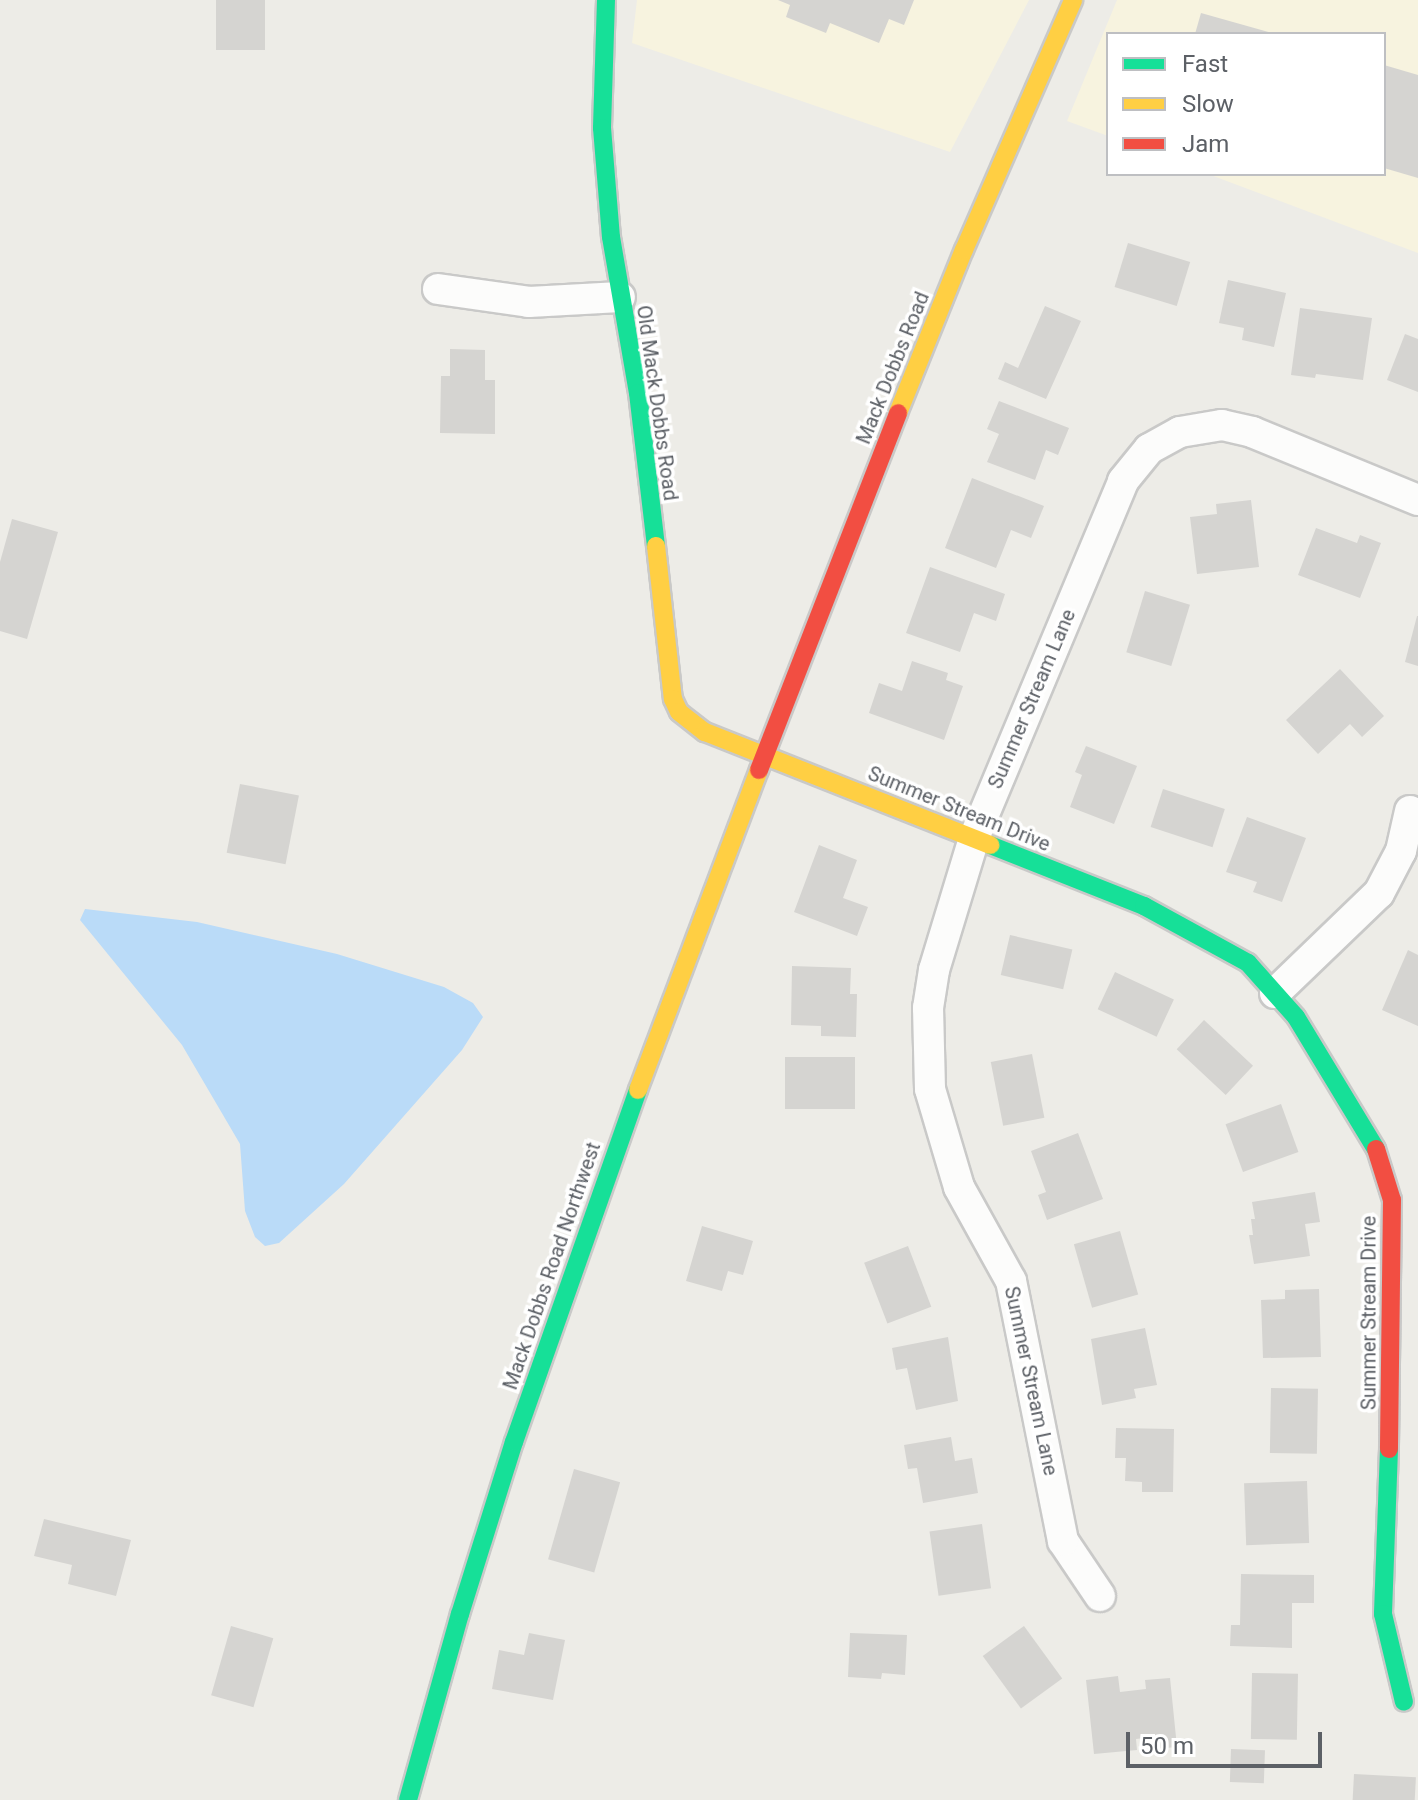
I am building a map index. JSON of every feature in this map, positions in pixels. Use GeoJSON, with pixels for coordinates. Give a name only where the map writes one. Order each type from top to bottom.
{"type":"FeatureCollection","features":[{"type":"Feature","properties":{"kind":"street","name":"Old Mack Dobbs Road"},"geometry":{"type":"LineString","coordinates":[[606,0],[602,128],[611,237],[638,393],[673,699],[679,712],[705,732],[765,756]]}},
{"type":"Feature","properties":{"kind":"street","name":"Mack Dobbs Road"},"geometry":{"type":"LineString","coordinates":[[765,756],[846,543],[964,250],[1073,0]]}},
{"type":"Feature","properties":{"kind":"street"},"geometry":{"type":"LineString","coordinates":[[438,289],[529,302],[620,297]]}},
{"type":"Feature","properties":{"kind":"street","name":"Summer Stream Lane"},"geometry":{"type":"LineString","coordinates":[[1100,1596],[1063,1541],[1011,1281],[959,1187],[930,1089],[928,1008],[934,970],[974,838],[1123,481],[1149,449],[1180,432],[1222,425],[1252,432],[1418,500]]}},
{"type":"Feature","properties":{"kind":"street","name":"Summer Stream Drive"},"geometry":{"type":"LineString","coordinates":[[765,756],[1144,906],[1248,963],[1296,1017],[1376,1149],[1392,1200],[1390,1421],[1383,1614],[1404,1702]]}},
{"type":"Feature","properties":{"kind":"street","name":"Mack Dobbs Road Northwest"},"geometry":{"type":"LineString","coordinates":[[408,1800],[460,1614],[568,1281],[682,970],[765,756]]}},
{"type":"Feature","properties":{"kind":"street"},"geometry":{"type":"LineString","coordinates":[[1275,993],[1379,893],[1401,851],[1410,811]]}},
{"type":"Feature","properties":{"kind":"shaded area"},"geometry":{"type":"Polygon","coordinates":[[[637,0],[1029,0],[950,152],[632,43],[637,0]]]}},
{"type":"Feature","properties":{"kind":"shaded area"},"geometry":{"type":"Polygon","coordinates":[[[1117,0],[1418,0],[1418,253],[1213,176],[1386,176],[1386,32],[1106,32],[1106,135],[1067,121],[1117,0]]]}},
{"type":"Feature","properties":{"kind":"water"},"geometry":{"type":"Polygon","coordinates":[[[85,909],[197,922],[337,954],[444,987],[473,1003],[483,1017],[462,1050],[344,1184],[279,1243],[265,1246],[255,1237],[245,1211],[240,1144],[182,1045],[80,920],[85,909]]]}},
{"type":"Feature","properties":{"kind":"building"},"geometry":{"type":"Polygon","coordinates":[[[216,0],[265,0],[265,50],[216,50],[216,0]]]}},
{"type":"Feature","properties":{"kind":"building"},"geometry":{"type":"Polygon","coordinates":[[[778,0],[914,0],[904,25],[889,19],[879,43],[830,23],[826,33],[786,17],[790,5],[778,0]]]}},
{"type":"Feature","properties":{"kind":"building"},"geometry":{"type":"Polygon","coordinates":[[[1201,13],[1268,32],[1196,32],[1201,13]]]}},
{"type":"Feature","properties":{"kind":"building"},"geometry":{"type":"Polygon","coordinates":[[[1386,66],[1418,75],[1418,178],[1386,169],[1386,66]]]}},
{"type":"Feature","properties":{"kind":"building"},"geometry":{"type":"Polygon","coordinates":[[[1128,243],[1190,262],[1177,306],[1115,287],[1128,243]]]}},
{"type":"Feature","properties":{"kind":"building"},"geometry":{"type":"Polygon","coordinates":[[[1228,280],[1286,293],[1274,347],[1242,340],[1244,328],[1219,323],[1228,280]]]}},
{"type":"Feature","properties":{"kind":"building"},"geometry":{"type":"Polygon","coordinates":[[[1045,306],[1081,321],[1046,399],[998,379],[1005,362],[1018,368],[1045,306]]]}},
{"type":"Feature","properties":{"kind":"building"},"geometry":{"type":"Polygon","coordinates":[[[1300,308],[1372,318],[1363,380],[1316,374],[1315,378],[1291,375],[1300,308]]]}},
{"type":"Feature","properties":{"kind":"building"},"geometry":{"type":"Polygon","coordinates":[[[1405,334],[1418,339],[1418,392],[1387,380],[1405,334]]]}},
{"type":"Feature","properties":{"kind":"building"},"geometry":{"type":"Polygon","coordinates":[[[450,349],[485,350],[485,380],[495,380],[495,434],[440,433],[441,376],[450,376],[450,349]]]}},
{"type":"Feature","properties":{"kind":"building"},"geometry":{"type":"Polygon","coordinates":[[[999,401],[1069,428],[1058,455],[1046,450],[1035,480],[987,462],[999,434],[987,429],[999,401]]]}},
{"type":"Feature","properties":{"kind":"building"},"geometry":{"type":"Polygon","coordinates":[[[972,478],[1044,506],[1031,538],[1011,530],[996,568],[945,548],[972,478]]]}},
{"type":"Feature","properties":{"kind":"building"},"geometry":{"type":"Polygon","coordinates":[[[1251,500],[1259,567],[1197,574],[1190,517],[1217,514],[1216,504],[1251,500]]]}},
{"type":"Feature","properties":{"kind":"building"},"geometry":{"type":"Polygon","coordinates":[[[12,519],[58,532],[27,639],[0,631],[0,562],[12,519]]]}},
{"type":"Feature","properties":{"kind":"building"},"geometry":{"type":"Polygon","coordinates":[[[1316,528],[1357,543],[1360,535],[1381,543],[1360,598],[1298,575],[1316,528]]]}},
{"type":"Feature","properties":{"kind":"building"},"geometry":{"type":"Polygon","coordinates":[[[930,567],[1005,594],[996,621],[974,613],[960,652],[906,633],[930,567]]]}},
{"type":"Feature","properties":{"kind":"building"},"geometry":{"type":"Polygon","coordinates":[[[1145,591],[1190,605],[1171,666],[1126,652],[1145,591]]]}},
{"type":"Feature","properties":{"kind":"building"},"geometry":{"type":"Polygon","coordinates":[[[1418,616],[1418,666],[1405,662],[1418,616]]]}},
{"type":"Feature","properties":{"kind":"building"},"geometry":{"type":"Polygon","coordinates":[[[912,661],[948,673],[946,680],[963,686],[944,740],[869,713],[879,683],[902,691],[912,661]]]}},
{"type":"Feature","properties":{"kind":"building"},"geometry":{"type":"Polygon","coordinates":[[[1340,669],[1384,716],[1362,737],[1350,724],[1318,754],[1286,720],[1340,669]]]}},
{"type":"Feature","properties":{"kind":"building"},"geometry":{"type":"Polygon","coordinates":[[[1086,746],[1137,766],[1114,824],[1070,807],[1082,775],[1075,772],[1086,746]]]}},
{"type":"Feature","properties":{"kind":"building"},"geometry":{"type":"Polygon","coordinates":[[[240,784],[299,795],[286,864],[227,853],[240,784]]]}},
{"type":"Feature","properties":{"kind":"building"},"geometry":{"type":"Polygon","coordinates":[[[1163,789],[1225,809],[1212,847],[1151,827],[1163,789]]]}},
{"type":"Feature","properties":{"kind":"building"},"geometry":{"type":"Polygon","coordinates":[[[1247,817],[1306,838],[1282,902],[1253,892],[1257,882],[1226,872],[1247,817]]]}},
{"type":"Feature","properties":{"kind":"building"},"geometry":{"type":"Polygon","coordinates":[[[819,845],[857,860],[843,898],[868,907],[857,936],[794,912],[819,845]]]}},
{"type":"Feature","properties":{"kind":"building"},"geometry":{"type":"Polygon","coordinates":[[[1010,935],[1072,949],[1063,989],[1001,975],[1010,935]]]}},
{"type":"Feature","properties":{"kind":"building"},"geometry":{"type":"Polygon","coordinates":[[[1408,950],[1418,955],[1418,1026],[1382,1010],[1408,950]]]}},
{"type":"Feature","properties":{"kind":"building"},"geometry":{"type":"Polygon","coordinates":[[[792,966],[851,968],[850,994],[857,994],[856,1037],[821,1036],[821,1026],[791,1025],[792,966]]]}},
{"type":"Feature","properties":{"kind":"building"},"geometry":{"type":"Polygon","coordinates":[[[1115,972],[1174,999],[1157,1037],[1098,1009],[1115,972]]]}},
{"type":"Feature","properties":{"kind":"building"},"geometry":{"type":"Polygon","coordinates":[[[1204,1020],[1253,1066],[1226,1095],[1177,1049],[1204,1020]]]}},
{"type":"Feature","properties":{"kind":"building"},"geometry":{"type":"Polygon","coordinates":[[[1032,1054],[1044,1118],[1003,1126],[991,1062],[1032,1054]]]}},
{"type":"Feature","properties":{"kind":"building"},"geometry":{"type":"Polygon","coordinates":[[[785,1057],[855,1057],[855,1109],[785,1109],[785,1057]]]}},
{"type":"Feature","properties":{"kind":"building"},"geometry":{"type":"Polygon","coordinates":[[[1281,1104],[1298,1152],[1243,1172],[1226,1124],[1281,1104]]]}},
{"type":"Feature","properties":{"kind":"building"},"geometry":{"type":"Polygon","coordinates":[[[1078,1133],[1103,1199],[1047,1220],[1038,1195],[1046,1192],[1031,1151],[1078,1133]]]}},
{"type":"Feature","properties":{"kind":"building"},"geometry":{"type":"Polygon","coordinates":[[[1315,1192],[1320,1222],[1305,1224],[1310,1256],[1254,1264],[1249,1235],[1253,1235],[1251,1219],[1255,1219],[1252,1202],[1315,1192]]]}},
{"type":"Feature","properties":{"kind":"building"},"geometry":{"type":"Polygon","coordinates":[[[702,1226],[753,1241],[743,1275],[728,1271],[722,1291],[686,1281],[702,1226]]]}},
{"type":"Feature","properties":{"kind":"building"},"geometry":{"type":"Polygon","coordinates":[[[1120,1231],[1138,1294],[1092,1308],[1074,1244],[1120,1231]]]}},
{"type":"Feature","properties":{"kind":"building"},"geometry":{"type":"Polygon","coordinates":[[[908,1246],[931,1307],[887,1324],[864,1263],[908,1246]]]}},
{"type":"Feature","properties":{"kind":"building"},"geometry":{"type":"Polygon","coordinates":[[[1319,1289],[1321,1357],[1263,1358],[1261,1300],[1285,1299],[1285,1290],[1319,1289]]]}},
{"type":"Feature","properties":{"kind":"building"},"geometry":{"type":"Polygon","coordinates":[[[1145,1328],[1157,1385],[1134,1389],[1136,1398],[1102,1405],[1091,1339],[1145,1328]]]}},
{"type":"Feature","properties":{"kind":"building"},"geometry":{"type":"Polygon","coordinates":[[[948,1337],[958,1401],[916,1410],[907,1368],[896,1370],[892,1348],[948,1337]]]}},
{"type":"Feature","properties":{"kind":"building"},"geometry":{"type":"Polygon","coordinates":[[[1271,1388],[1318,1389],[1317,1454],[1270,1453],[1271,1388]]]}},
{"type":"Feature","properties":{"kind":"building"},"geometry":{"type":"Polygon","coordinates":[[[1116,1428],[1174,1429],[1173,1492],[1142,1492],[1142,1482],[1125,1481],[1126,1458],[1115,1458],[1116,1428]]]}},
{"type":"Feature","properties":{"kind":"building"},"geometry":{"type":"Polygon","coordinates":[[[951,1437],[955,1461],[972,1458],[978,1493],[923,1503],[917,1468],[908,1469],[904,1445],[951,1437]]]}},
{"type":"Feature","properties":{"kind":"building"},"geometry":{"type":"Polygon","coordinates":[[[574,1469],[620,1482],[594,1573],[548,1559],[574,1469]]]}},
{"type":"Feature","properties":{"kind":"building"},"geometry":{"type":"Polygon","coordinates":[[[1307,1481],[1309,1543],[1246,1545],[1244,1483],[1307,1481]]]}},
{"type":"Feature","properties":{"kind":"building"},"geometry":{"type":"Polygon","coordinates":[[[44,1519],[131,1540],[116,1596],[68,1584],[72,1565],[34,1556],[44,1519]]]}},
{"type":"Feature","properties":{"kind":"building"},"geometry":{"type":"Polygon","coordinates":[[[982,1524],[991,1588],[939,1596],[930,1531],[982,1524]]]}},
{"type":"Feature","properties":{"kind":"building"},"geometry":{"type":"Polygon","coordinates":[[[1241,1574],[1314,1575],[1314,1603],[1292,1603],[1292,1648],[1230,1646],[1231,1625],[1240,1625],[1241,1574]]]}},
{"type":"Feature","properties":{"kind":"building"},"geometry":{"type":"Polygon","coordinates":[[[231,1626],[273,1638],[253,1707],[211,1695],[231,1626]]]}},
{"type":"Feature","properties":{"kind":"building"},"geometry":{"type":"Polygon","coordinates":[[[1024,1626],[1062,1679],[1021,1709],[983,1656],[1024,1626]]]}},
{"type":"Feature","properties":{"kind":"building"},"geometry":{"type":"Polygon","coordinates":[[[529,1633],[565,1640],[553,1700],[492,1689],[499,1650],[524,1655],[529,1633]]]}},
{"type":"Feature","properties":{"kind":"building"},"geometry":{"type":"Polygon","coordinates":[[[850,1633],[907,1635],[905,1675],[882,1673],[881,1679],[848,1677],[850,1633]]]}},
{"type":"Feature","properties":{"kind":"building"},"geometry":{"type":"Polygon","coordinates":[[[1252,1673],[1298,1674],[1297,1740],[1251,1739],[1252,1673]]]}},
{"type":"Feature","properties":{"kind":"building"},"geometry":{"type":"Polygon","coordinates":[[[1118,1676],[1120,1692],[1146,1689],[1145,1680],[1170,1678],[1177,1747],[1154,1749],[1153,1737],[1136,1739],[1137,1750],[1094,1754],[1086,1680],[1118,1676]]]}},
{"type":"Feature","properties":{"kind":"building"},"geometry":{"type":"Polygon","coordinates":[[[1231,1749],[1265,1750],[1264,1783],[1230,1782],[1231,1749]]]}},
{"type":"Feature","properties":{"kind":"building"},"geometry":{"type":"Polygon","coordinates":[[[1354,1774],[1416,1777],[1415,1800],[1353,1800],[1354,1774]]]}},
{"type":"Feature","properties":{"kind":"traffic: fast"},"geometry":{"type":"LineString","coordinates":[[606,0],[602,128],[611,237],[638,393],[656,546]]}},
{"type":"Feature","properties":{"kind":"traffic: fast"},"geometry":{"type":"LineString","coordinates":[[990,845],[1144,906],[1248,963],[1296,1017],[1376,1149]]}},
{"type":"Feature","properties":{"kind":"traffic: fast"},"geometry":{"type":"LineString","coordinates":[[408,1800],[460,1614],[514,1442],[638,1090]]}},
{"type":"Feature","properties":{"kind":"traffic: fast"},"geometry":{"type":"LineString","coordinates":[[1389,1449],[1383,1614],[1404,1702]]}},
{"type":"Feature","properties":{"kind":"traffic: slow"},"geometry":{"type":"LineString","coordinates":[[898,413],[964,250],[1073,0]]}},
{"type":"Feature","properties":{"kind":"traffic: slow"},"geometry":{"type":"LineString","coordinates":[[656,546],[673,699],[679,712],[705,732],[990,845]]}},
{"type":"Feature","properties":{"kind":"traffic: slow"},"geometry":{"type":"LineString","coordinates":[[638,1090],[759,770]]}},
{"type":"Feature","properties":{"kind":"traffic: jam"},"geometry":{"type":"LineString","coordinates":[[759,770],[898,413]]}},
{"type":"Feature","properties":{"kind":"traffic: jam"},"geometry":{"type":"LineString","coordinates":[[1376,1149],[1392,1200],[1389,1449]]}}]}
